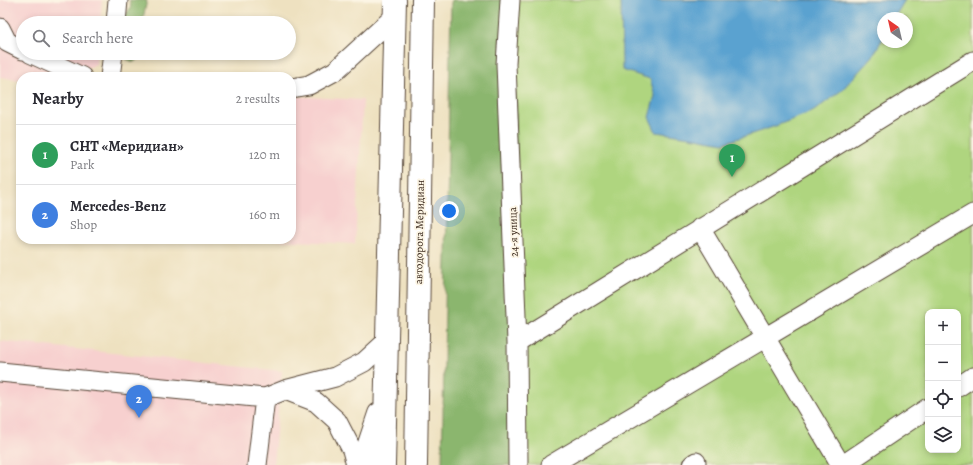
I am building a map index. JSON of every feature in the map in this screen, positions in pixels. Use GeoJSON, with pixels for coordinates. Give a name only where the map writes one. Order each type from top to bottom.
{"type":"FeatureCollection","features":[{"type":"Feature","properties":{"kind":"main road","name":"автодорога Меридиан"},"geometry":{"type":"LineString","coordinates":[[416,465],[423,0]]}},
{"type":"Feature","properties":{"kind":"main road"},"geometry":{"type":"LineString","coordinates":[[384,465],[395,8]]}},
{"type":"Feature","properties":{"kind":"main road"},"geometry":{"type":"LineString","coordinates":[[362,465],[386,392]]}},
{"type":"Feature","properties":{"kind":"lane"},"geometry":{"type":"LineString","coordinates":[[117,16],[118,0]]}},
{"type":"Feature","properties":{"kind":"lane","name":"24-я улица"},"geometry":{"type":"LineString","coordinates":[[510,0],[506,64],[517,342],[518,465]]}},
{"type":"Feature","properties":{"kind":"lane"},"geometry":{"type":"LineString","coordinates":[[296,87],[309,85],[335,71],[395,8]]}},
{"type":"Feature","properties":{"kind":"lane"},"geometry":{"type":"LineString","coordinates":[[0,28],[7,42],[16,46]]}},
{"type":"Feature","properties":{"kind":"lane"},"geometry":{"type":"LineString","coordinates":[[45,60],[71,72]]}},
{"type":"Feature","properties":{"kind":"lane"},"geometry":{"type":"LineString","coordinates":[[111,72],[112,60]]}},
{"type":"Feature","properties":{"kind":"lane"},"geometry":{"type":"LineString","coordinates":[[517,342],[973,61]]}},
{"type":"Feature","properties":{"kind":"lane"},"geometry":{"type":"LineString","coordinates":[[551,465],[973,214]]}},
{"type":"Feature","properties":{"kind":"lane"},"geometry":{"type":"LineString","coordinates":[[700,228],[842,465],[925,410]]}},
{"type":"Feature","properties":{"kind":"lane"},"geometry":{"type":"LineString","coordinates":[[0,372],[265,398],[285,390],[335,377],[364,362],[387,341]]}},
{"type":"Feature","properties":{"kind":"lane"},"geometry":{"type":"LineString","coordinates":[[961,385],[973,377]]}},
{"type":"Feature","properties":{"kind":"lane"},"geometry":{"type":"LineString","coordinates":[[285,390],[316,402],[337,420],[352,450],[356,465]]}},
{"type":"Feature","properties":{"kind":"lane"},"geometry":{"type":"LineString","coordinates":[[257,465],[265,398]]}},
{"type":"Feature","properties":{"kind":"shaded area"},"geometry":{"type":"Polygon","coordinates":[[[0,0],[102,0],[101,16],[16,16],[16,60],[96,60],[96,64],[85,70],[85,72],[16,72],[16,79],[0,77],[0,0]]]}},
{"type":"Feature","properties":{"kind":"shaded area"},"geometry":{"type":"Polygon","coordinates":[[[296,96],[363,100],[355,244],[296,241],[296,96]]]}},
{"type":"Feature","properties":{"kind":"shaded area"},"geometry":{"type":"Polygon","coordinates":[[[0,341],[282,371],[273,465],[0,465],[0,341]]]}},
{"type":"Feature","properties":{"kind":"green space"},"geometry":{"type":"Polygon","coordinates":[[[129,0],[147,0],[144,16],[124,16],[129,11],[129,0]]]}},
{"type":"Feature","properties":{"kind":"green space"},"geometry":{"type":"Polygon","coordinates":[[[451,0],[514,0],[523,465],[442,465],[451,0]]]}},
{"type":"Feature","properties":{"kind":"green space"},"geometry":{"type":"Polygon","coordinates":[[[489,0],[973,0],[973,465],[494,465],[489,0]]]}},
{"type":"Feature","properties":{"kind":"water"},"geometry":{"type":"Polygon","coordinates":[[[621,0],[905,0],[898,12],[877,12],[877,48],[873,56],[842,90],[814,111],[773,127],[724,143],[656,132],[649,117],[655,96],[650,79],[622,70],[621,0]]]}},
{"type":"Feature","properties":{"kind":"place","name":"СНТ «Меридиан»"},"geometry":{"type":"Point","coordinates":[732,177]}},
{"type":"Feature","properties":{"kind":"place","name":"Mercedes-Benz"},"geometry":{"type":"Point","coordinates":[139,418]}}]}
